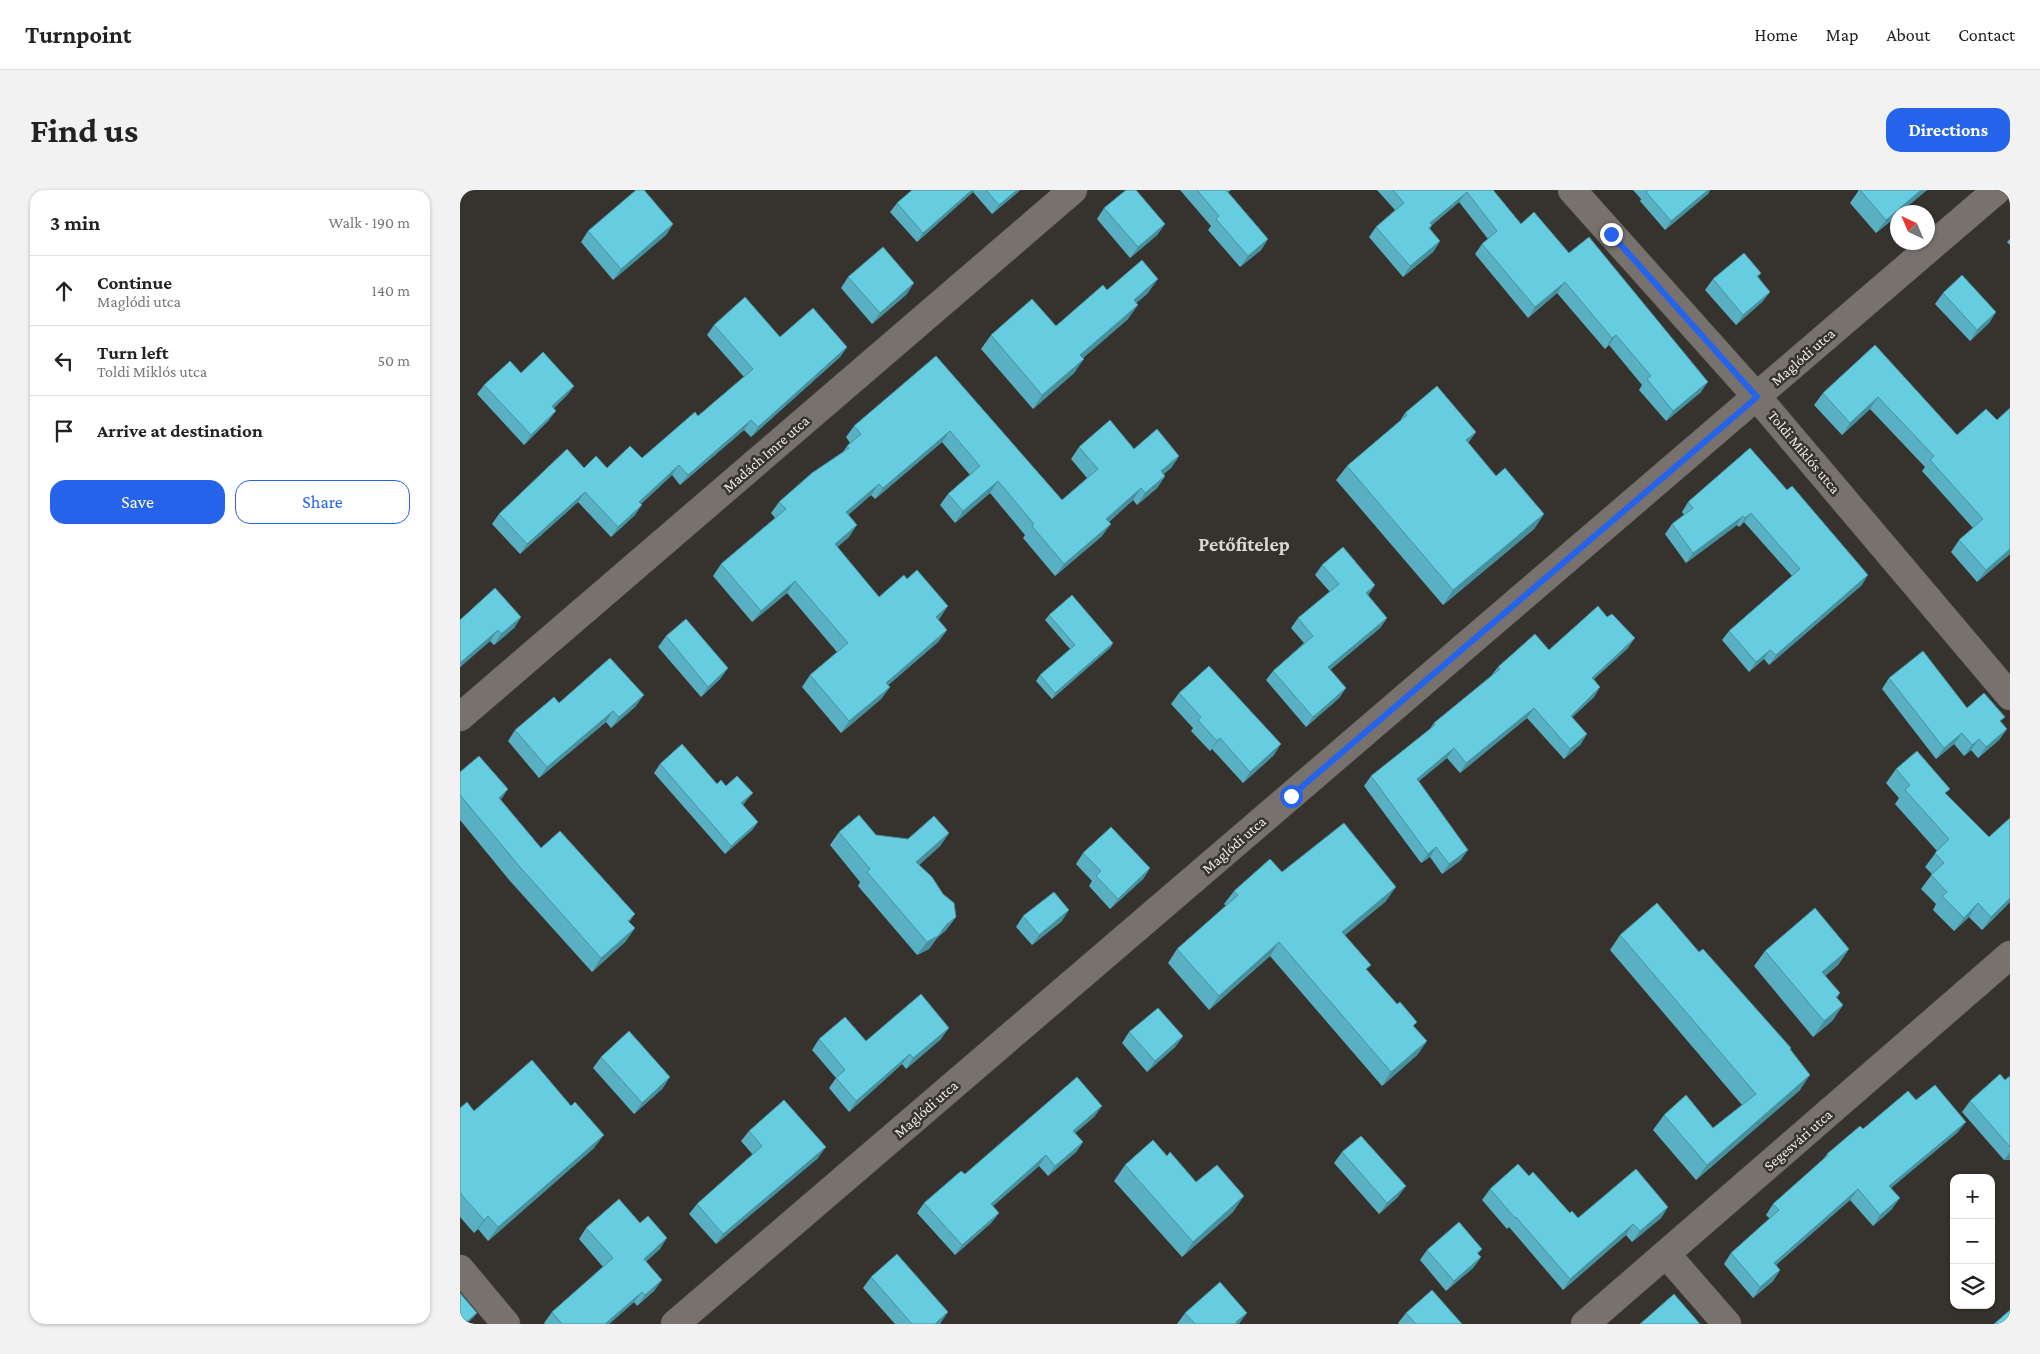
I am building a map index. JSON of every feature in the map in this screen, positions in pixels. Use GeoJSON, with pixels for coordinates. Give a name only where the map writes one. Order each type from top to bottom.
{"type":"FeatureCollection","features":[{"type":"Feature","properties":{"kind":"street","name":"Madách Imre utca"},"geometry":{"type":"LineString","coordinates":[[460,717],[1073,190]]}},
{"type":"Feature","properties":{"kind":"street","name":"Toldi Miklós utca"},"geometry":{"type":"LineString","coordinates":[[1572,190],[1757,397],[2010,696]]}},
{"type":"Feature","properties":{"kind":"street","name":"Maglódi utca"},"geometry":{"type":"LineString","coordinates":[[674,1324],[1997,190]]}},
{"type":"Feature","properties":{"kind":"street","name":"Segesvári utca"},"geometry":{"type":"LineString","coordinates":[[1585,1324],[2010,955]]}},
{"type":"Feature","properties":{"kind":"street"},"geometry":{"type":"LineString","coordinates":[[1666,1254],[1727,1324]]}},
{"type":"Feature","properties":{"kind":"street"},"geometry":{"type":"LineString","coordinates":[[460,1270],[506,1324]]}},
{"type":"Feature","properties":{"kind":"building"},"geometry":{"type":"Polygon","coordinates":[[[636,190],[644,190],[673,224],[621,269],[588,231],[636,190]]]}},
{"type":"Feature","properties":{"kind":"building"},"geometry":{"type":"Polygon","coordinates":[[[912,190],[972,190],[923,233],[897,203],[912,190]]]}},
{"type":"Feature","properties":{"kind":"building"},"geometry":{"type":"Polygon","coordinates":[[[986,190],[1017,190],[999,205],[986,190]]]}},
{"type":"Feature","properties":{"kind":"building"},"geometry":{"type":"Polygon","coordinates":[[[1126,190],[1136,190],[1165,224],[1138,247],[1104,208],[1126,190]]]}},
{"type":"Feature","properties":{"kind":"building"},"geometry":{"type":"Polygon","coordinates":[[[1197,190],[1226,190],[1268,239],[1248,256],[1216,219],[1219,216],[1197,190]]]}},
{"type":"Feature","properties":{"kind":"building"},"geometry":{"type":"Polygon","coordinates":[[[1393,190],[1493,190],[1521,224],[1534,212],[1569,253],[1589,237],[1708,382],[1673,411],[1647,379],[1651,376],[1616,335],[1612,338],[1565,282],[1535,307],[1482,244],[1497,231],[1467,192],[1430,223],[1432,225],[1429,228],[1440,241],[1410,266],[1376,227],[1404,203],[1393,190]]]}},
{"type":"Feature","properties":{"kind":"building"},"geometry":{"type":"Polygon","coordinates":[[[1648,190],[1708,190],[1671,221],[1646,192],[1648,190]]]}},
{"type":"Feature","properties":{"kind":"building"},"geometry":{"type":"Polygon","coordinates":[[[1860,190],[1921,190],[1904,205],[1890,205],[1890,217],[1886,220],[1860,190]]]}},
{"type":"Feature","properties":{"kind":"building"},"geometry":{"type":"Polygon","coordinates":[[[883,247],[914,283],[880,313],[848,277],[883,247]]]}},
{"type":"Feature","properties":{"kind":"building"},"geometry":{"type":"Polygon","coordinates":[[[1744,253],[1761,273],[1757,276],[1770,292],[1743,315],[1713,279],[1744,253]]]}},
{"type":"Feature","properties":{"kind":"building"},"geometry":{"type":"Polygon","coordinates":[[[1142,260],[1158,279],[1134,300],[1138,305],[1080,355],[1084,359],[1042,395],[991,335],[1032,299],[1056,326],[1103,285],[1107,290],[1142,260]]]}},
{"type":"Feature","properties":{"kind":"building"},"geometry":{"type":"Polygon","coordinates":[[[1962,275],[1996,312],[1977,330],[1943,293],[1962,275]]]}},
{"type":"Feature","properties":{"kind":"building"},"geometry":{"type":"Polygon","coordinates":[[[745,297],[780,337],[813,308],[847,347],[758,427],[751,420],[688,475],[679,465],[639,502],[642,505],[618,527],[585,492],[527,544],[499,514],[567,449],[584,468],[596,456],[607,468],[630,446],[642,458],[695,412],[698,416],[753,369],[714,325],[745,297]]]}},
{"type":"Feature","properties":{"kind":"building"},"geometry":{"type":"Polygon","coordinates":[[[1875,345],[1957,435],[1986,409],[1997,420],[2010,408],[2010,549],[1986,570],[1959,540],[1983,519],[1930,460],[1934,456],[1878,397],[1850,423],[1823,393],[1875,345]]]}},
{"type":"Feature","properties":{"kind":"building"},"geometry":{"type":"Polygon","coordinates":[[[543,352],[574,386],[552,406],[556,411],[531,435],[484,385],[510,361],[521,373],[543,352]]]}},
{"type":"Feature","properties":{"kind":"building"},"geometry":{"type":"Polygon","coordinates":[[[936,356],[1062,500],[1098,469],[1079,447],[1110,420],[1134,449],[1157,429],[1179,456],[1161,471],[1165,476],[1145,493],[1141,488],[1106,519],[1111,524],[1064,564],[998,481],[963,511],[948,494],[980,466],[950,431],[883,488],[879,484],[846,512],[857,525],[835,544],[879,597],[904,575],[907,579],[917,570],[948,606],[936,617],[947,630],[886,683],[890,687],[849,721],[810,675],[848,643],[795,581],[761,611],[721,564],[786,509],[779,502],[812,473],[849,448],[847,446],[861,434],[854,426],[936,356]]]}},
{"type":"Feature","properties":{"kind":"building"},"geometry":{"type":"Polygon","coordinates":[[[1437,386],[1476,432],[1466,440],[1496,476],[1505,468],[1544,514],[1453,590],[1347,466],[1407,415],[1405,413],[1437,386]]]}},
{"type":"Feature","properties":{"kind":"building"},"geometry":{"type":"Polygon","coordinates":[[[1750,448],[1787,490],[1792,486],[1868,575],[1776,655],[1770,650],[1756,662],[1729,631],[1800,569],[1751,513],[1745,518],[1743,516],[1693,553],[1672,524],[1693,508],[1688,502],[1750,448]]]}},
{"type":"Feature","properties":{"kind":"building"},"geometry":{"type":"Polygon","coordinates":[[[1343,547],[1375,585],[1366,593],[1387,618],[1328,667],[1346,688],[1313,717],[1273,671],[1313,636],[1298,618],[1339,584],[1322,565],[1343,547]]]}},
{"type":"Feature","properties":{"kind":"building"},"geometry":{"type":"Polygon","coordinates":[[[495,588],[521,617],[501,634],[498,630],[460,663],[460,620],[495,588]]]}},
{"type":"Feature","properties":{"kind":"building"},"geometry":{"type":"Polygon","coordinates":[[[1072,595],[1113,643],[1055,693],[1040,675],[1075,645],[1049,615],[1072,595]]]}},
{"type":"Feature","properties":{"kind":"building"},"geometry":{"type":"Polygon","coordinates":[[[1598,606],[1607,617],[1612,614],[1635,638],[1592,678],[1600,687],[1571,716],[1587,734],[1570,749],[1534,708],[1466,763],[1454,748],[1417,779],[1468,850],[1449,864],[1436,847],[1428,854],[1371,776],[1435,725],[1434,723],[1500,669],[1498,667],[1535,634],[1549,650],[1598,606]]]}},
{"type":"Feature","properties":{"kind":"building"},"geometry":{"type":"Polygon","coordinates":[[[686,619],[728,668],[708,687],[666,636],[686,619]]]}},
{"type":"Feature","properties":{"kind":"building"},"geometry":{"type":"Polygon","coordinates":[[[1923,651],[1967,708],[1984,693],[2005,717],[2000,721],[2007,729],[1986,747],[1979,739],[1972,745],[1962,733],[1944,748],[1889,678],[1923,651]]]}},
{"type":"Feature","properties":{"kind":"building"},"geometry":{"type":"Polygon","coordinates":[[[610,658],[644,695],[619,717],[613,711],[547,767],[515,730],[554,697],[559,703],[610,658]]]}},
{"type":"Feature","properties":{"kind":"building"},"geometry":{"type":"Polygon","coordinates":[[[1209,666],[1281,744],[1250,772],[1220,738],[1217,741],[1198,720],[1201,717],[1179,693],[1209,666]]]}},
{"type":"Feature","properties":{"kind":"building"},"geometry":{"type":"Polygon","coordinates":[[[682,744],[717,784],[721,780],[726,786],[737,776],[753,793],[741,803],[758,822],[731,846],[660,764],[682,744]]]}},
{"type":"Feature","properties":{"kind":"building"},"geometry":{"type":"Polygon","coordinates":[[[1917,751],[1950,789],[1945,793],[1989,837],[2010,818],[2010,898],[1991,917],[1978,903],[1964,918],[1942,896],[1947,892],[1931,875],[1944,863],[1935,853],[1949,839],[1905,790],[1910,785],[1896,769],[1917,751]]]}},
{"type":"Feature","properties":{"kind":"building"},"geometry":{"type":"Polygon","coordinates":[[[479,756],[508,789],[499,798],[541,848],[560,831],[635,914],[628,921],[635,928],[601,958],[520,867],[460,795],[460,772],[479,756]]]}},
{"type":"Feature","properties":{"kind":"building"},"geometry":{"type":"Polygon","coordinates":[[[859,815],[876,835],[908,839],[934,816],[949,833],[916,862],[932,877],[943,894],[954,903],[956,917],[947,924],[938,936],[927,942],[867,872],[870,869],[839,832],[859,815]]]}},
{"type":"Feature","properties":{"kind":"building"},"geometry":{"type":"Polygon","coordinates":[[[1344,823],[1396,887],[1342,932],[1371,965],[1366,969],[1397,1004],[1400,1002],[1417,1022],[1413,1026],[1427,1041],[1391,1072],[1279,942],[1219,996],[1177,949],[1238,895],[1234,891],[1270,859],[1282,872],[1344,823]]]}},
{"type":"Feature","properties":{"kind":"building"},"geometry":{"type":"Polygon","coordinates":[[[1111,827],[1150,868],[1118,899],[1096,876],[1101,871],[1083,853],[1111,827]]]}},
{"type":"Feature","properties":{"kind":"building"},"geometry":{"type":"Polygon","coordinates":[[[1054,892],[1069,910],[1039,935],[1023,916],[1054,892]]]}},
{"type":"Feature","properties":{"kind":"building"},"geometry":{"type":"Polygon","coordinates":[[[1657,903],[1699,952],[1703,949],[1791,1048],[1810,1075],[1707,1165],[1664,1115],[1686,1095],[1713,1128],[1756,1094],[1620,935],[1657,903]]]}},
{"type":"Feature","properties":{"kind":"building"},"geometry":{"type":"Polygon","coordinates":[[[1815,908],[1849,949],[1822,972],[1840,993],[1836,997],[1843,1005],[1824,1021],[1765,951],[1815,908]]]}},
{"type":"Feature","properties":{"kind":"building"},"geometry":{"type":"Polygon","coordinates":[[[921,994],[949,1028],[913,1058],[910,1054],[856,1101],[836,1078],[845,1070],[819,1039],[845,1017],[866,1041],[921,994]]]}},
{"type":"Feature","properties":{"kind":"building"},"geometry":{"type":"Polygon","coordinates":[[[1158,1008],[1183,1036],[1155,1061],[1129,1032],[1158,1008]]]}},
{"type":"Feature","properties":{"kind":"building"},"geometry":{"type":"Polygon","coordinates":[[[629,1031],[670,1077],[642,1103],[601,1057],[629,1031]]]}},
{"type":"Feature","properties":{"kind":"building"},"geometry":{"type":"Polygon","coordinates":[[[532,1060],[571,1106],[575,1102],[604,1135],[498,1227],[488,1216],[484,1220],[460,1193],[460,1108],[467,1102],[474,1111],[532,1060]]]}},
{"type":"Feature","properties":{"kind":"building"},"geometry":{"type":"Polygon","coordinates":[[[2000,1074],[2005,1080],[2010,1076],[2010,1147],[1970,1101],[2000,1074]]]}},
{"type":"Feature","properties":{"kind":"building"},"geometry":{"type":"Polygon","coordinates":[[[1077,1077],[1102,1106],[1073,1131],[1083,1142],[1055,1166],[1046,1155],[991,1204],[999,1213],[962,1245],[924,1203],[961,1171],[965,1174],[1077,1077]]]}},
{"type":"Feature","properties":{"kind":"building"},"geometry":{"type":"Polygon","coordinates":[[[1935,1085],[1966,1122],[1889,1186],[1900,1198],[1880,1215],[1858,1189],[1774,1263],[1780,1270],[1760,1287],[1731,1253],[1779,1210],[1773,1204],[1860,1126],[1863,1129],[1908,1091],[1916,1100],[1935,1085]]]}},
{"type":"Feature","properties":{"kind":"building"},"geometry":{"type":"Polygon","coordinates":[[[784,1100],[826,1147],[723,1234],[697,1204],[762,1146],[749,1131],[784,1100]]]}},
{"type":"Feature","properties":{"kind":"building"},"geometry":{"type":"Polygon","coordinates":[[[1361,1136],[1406,1186],[1387,1203],[1342,1152],[1361,1136]]]}},
{"type":"Feature","properties":{"kind":"building"},"geometry":{"type":"Polygon","coordinates":[[[1153,1140],[1167,1156],[1170,1152],[1196,1182],[1217,1165],[1244,1196],[1193,1242],[1125,1165],[1153,1140]]]}},
{"type":"Feature","properties":{"kind":"building"},"geometry":{"type":"Polygon","coordinates":[[[1518,1164],[1529,1176],[1533,1172],[1570,1213],[1572,1211],[1578,1218],[1636,1169],[1668,1207],[1640,1231],[1633,1224],[1570,1279],[1490,1189],[1518,1164]]]}},
{"type":"Feature","properties":{"kind":"building"},"geometry":{"type":"Polygon","coordinates":[[[619,1199],[640,1223],[648,1216],[667,1238],[644,1259],[662,1280],[645,1295],[642,1292],[605,1324],[562,1324],[552,1312],[613,1258],[586,1228],[619,1199]]]}},
{"type":"Feature","properties":{"kind":"building"},"geometry":{"type":"Polygon","coordinates":[[[1459,1222],[1482,1249],[1477,1253],[1481,1257],[1454,1281],[1427,1250],[1459,1222]]]}},
{"type":"Feature","properties":{"kind":"building"},"geometry":{"type":"Polygon","coordinates":[[[897,1254],[948,1312],[935,1324],[912,1324],[871,1277],[897,1254]]]}},
{"type":"Feature","properties":{"kind":"building"},"geometry":{"type":"Polygon","coordinates":[[[1220,1282],[1247,1313],[1236,1322],[1237,1324],[1195,1324],[1185,1313],[1220,1282]]]}},
{"type":"Feature","properties":{"kind":"building"},"geometry":{"type":"Polygon","coordinates":[[[1432,1290],[1462,1324],[1416,1324],[1406,1313],[1432,1290]]]}},
{"type":"Feature","properties":{"kind":"building"},"geometry":{"type":"Polygon","coordinates":[[[460,1293],[477,1313],[464,1324],[460,1324],[460,1293]]]}},
{"type":"Feature","properties":{"kind":"building"},"geometry":{"type":"Polygon","coordinates":[[[1674,1294],[1700,1324],[1640,1324],[1674,1294]]]}},
{"type":"Feature","properties":{"kind":"building"},"geometry":{"type":"Polygon","coordinates":[[[2010,1310],[2010,1324],[1994,1324],[2010,1310]]]}},
{"type":"Feature","properties":{"kind":"district","name":"Petőfitelep"},"geometry":{"type":"Point","coordinates":[1244,544]}},
{"type":"Feature","properties":{"kind":"route"},"geometry":{"type":"LineString","coordinates":[[1291,796],[1757,397],[1611,234]]}}]}
